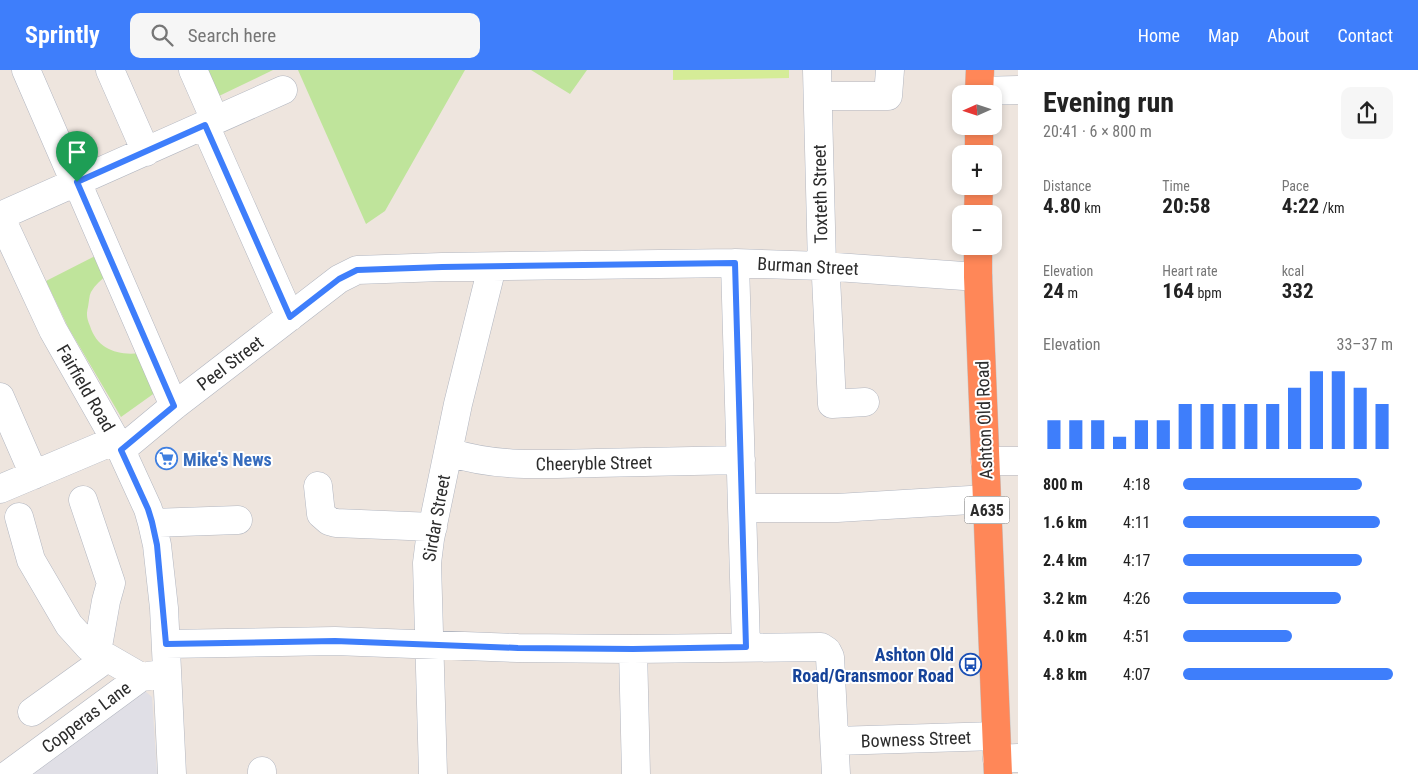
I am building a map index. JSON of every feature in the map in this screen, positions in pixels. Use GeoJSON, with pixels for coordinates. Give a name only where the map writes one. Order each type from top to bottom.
{"type":"FeatureCollection","features":[{"type":"Feature","properties":{"kind":"highway","name":"Ashton Old Road"},"geometry":{"type":"LineString","coordinates":[[978,255],[985,462],[1002,757]]}},
{"type":"Feature","properties":{"kind":"street"},"geometry":{"type":"LineString","coordinates":[[26,70],[174,406]]}},
{"type":"Feature","properties":{"kind":"street"},"geometry":{"type":"LineString","coordinates":[[110,70],[146,152]]}},
{"type":"Feature","properties":{"kind":"street"},"geometry":{"type":"LineString","coordinates":[[193,70],[210,123],[290,317]]}},
{"type":"Feature","properties":{"kind":"street"},"geometry":{"type":"LineString","coordinates":[[818,83],[888,96],[890,70]]}},
{"type":"Feature","properties":{"kind":"street","name":"Toxteth Street"},"geometry":{"type":"LineString","coordinates":[[818,83],[822,266],[826,277],[832,404],[865,402]]}},
{"type":"Feature","properties":{"kind":"street"},"geometry":{"type":"LineString","coordinates":[[1002,88],[1018,90]]}},
{"type":"Feature","properties":{"kind":"street"},"geometry":{"type":"LineString","coordinates":[[2,226],[76,182],[283,90]]}},
{"type":"Feature","properties":{"kind":"street","name":"Fairfield Road"},"geometry":{"type":"LineString","coordinates":[[2,226],[53,330],[118,445],[148,509],[157,545],[166,644],[172,774]]}},
{"type":"Feature","properties":{"kind":"street"},"geometry":{"type":"LineString","coordinates":[[735,263],[746,647]]}},
{"type":"Feature","properties":{"kind":"street","name":"Burman Street"},"geometry":{"type":"LineString","coordinates":[[339,279],[357,270],[735,263],[822,266],[978,277]]}},
{"type":"Feature","properties":{"kind":"street","name":"Sirdar Street"},"geometry":{"type":"LineString","coordinates":[[434,774],[428,644],[427,563],[458,404],[492,267]]}},
{"type":"Feature","properties":{"kind":"street","name":"Peel Street"},"geometry":{"type":"LineString","coordinates":[[0,489],[118,445],[174,406],[339,279]]}},
{"type":"Feature","properties":{"kind":"street"},"geometry":{"type":"LineString","coordinates":[[0,397],[34,475]]}},
{"type":"Feature","properties":{"kind":"street","name":"Cheeryble Street"},"geometry":{"type":"LineString","coordinates":[[449,452],[486,462],[528,464],[741,460]]}},
{"type":"Feature","properties":{"kind":"street"},"geometry":{"type":"LineString","coordinates":[[985,462],[1018,461]]}},
{"type":"Feature","properties":{"kind":"street"},"geometry":{"type":"LineString","coordinates":[[318,486],[321,514],[329,521],[336,523],[433,527]]}},
{"type":"Feature","properties":{"kind":"street"},"geometry":{"type":"LineString","coordinates":[[742,508],[836,508],[987,499]]}},
{"type":"Feature","properties":{"kind":"street"},"geometry":{"type":"LineString","coordinates":[[32,712],[102,655],[106,601],[111,583],[83,500]]}},
{"type":"Feature","properties":{"kind":"street"},"geometry":{"type":"LineString","coordinates":[[19,517],[31,560],[69,625],[89,647],[140,677]]}},
{"type":"Feature","properties":{"kind":"street"},"geometry":{"type":"LineString","coordinates":[[152,522],[238,520]]}},
{"type":"Feature","properties":{"kind":"street"},"geometry":{"type":"LineString","coordinates":[[166,644],[335,641],[518,648],[821,647],[827,651],[830,657],[836,774]]}},
{"type":"Feature","properties":{"kind":"street"},"geometry":{"type":"LineString","coordinates":[[633,649],[636,774]]}},
{"type":"Feature","properties":{"kind":"street","name":"Copperas Lane"},"geometry":{"type":"LineString","coordinates":[[9,774],[140,677],[167,673]]}},
{"type":"Feature","properties":{"kind":"street","name":"Bowness Street"},"geometry":{"type":"LineString","coordinates":[[835,741],[1002,757]]}},
{"type":"Feature","properties":{"kind":"shaded area"},"geometry":{"type":"Polygon","coordinates":[[[140,687],[152,697],[157,774],[27,774],[140,687]]]}},
{"type":"Feature","properties":{"kind":"green space"},"geometry":{"type":"Polygon","coordinates":[[[207,70],[273,70],[219,96],[207,70]]]}},
{"type":"Feature","properties":{"kind":"green space"},"geometry":{"type":"Polygon","coordinates":[[[298,70],[465,70],[385,211],[366,224],[298,70]]]}},
{"type":"Feature","properties":{"kind":"green space"},"geometry":{"type":"Polygon","coordinates":[[[531,70],[587,70],[570,94],[531,70]]]}},
{"type":"Feature","properties":{"kind":"green space"},"geometry":{"type":"Polygon","coordinates":[[[673,70],[789,70],[789,78],[673,80],[673,70]]]}},
{"type":"Feature","properties":{"kind":"green space"},"geometry":{"type":"Polygon","coordinates":[[[99,254],[107,275],[94,287],[90,295],[87,317],[93,334],[103,345],[116,352],[140,353],[156,392],[121,417],[68,327],[46,281],[99,254]]]}},
{"type":"Feature","properties":{"kind":"place","name":"Mike's News"},"geometry":{"type":"Point","coordinates":[167,459]}},
{"type":"Feature","properties":{"kind":"place","name":"Ashton Old Road/Gransmoor Road"},"geometry":{"type":"Point","coordinates":[970,664]}},
{"type":"Feature","properties":{"kind":"route"},"geometry":{"type":"LineString","coordinates":[[205,125],[290,317],[339,279],[357,270],[735,263],[746,647],[633,649],[518,648],[335,641],[166,644],[157,545],[152,522],[121,450],[174,406],[77,182],[205,125]]}}]}
